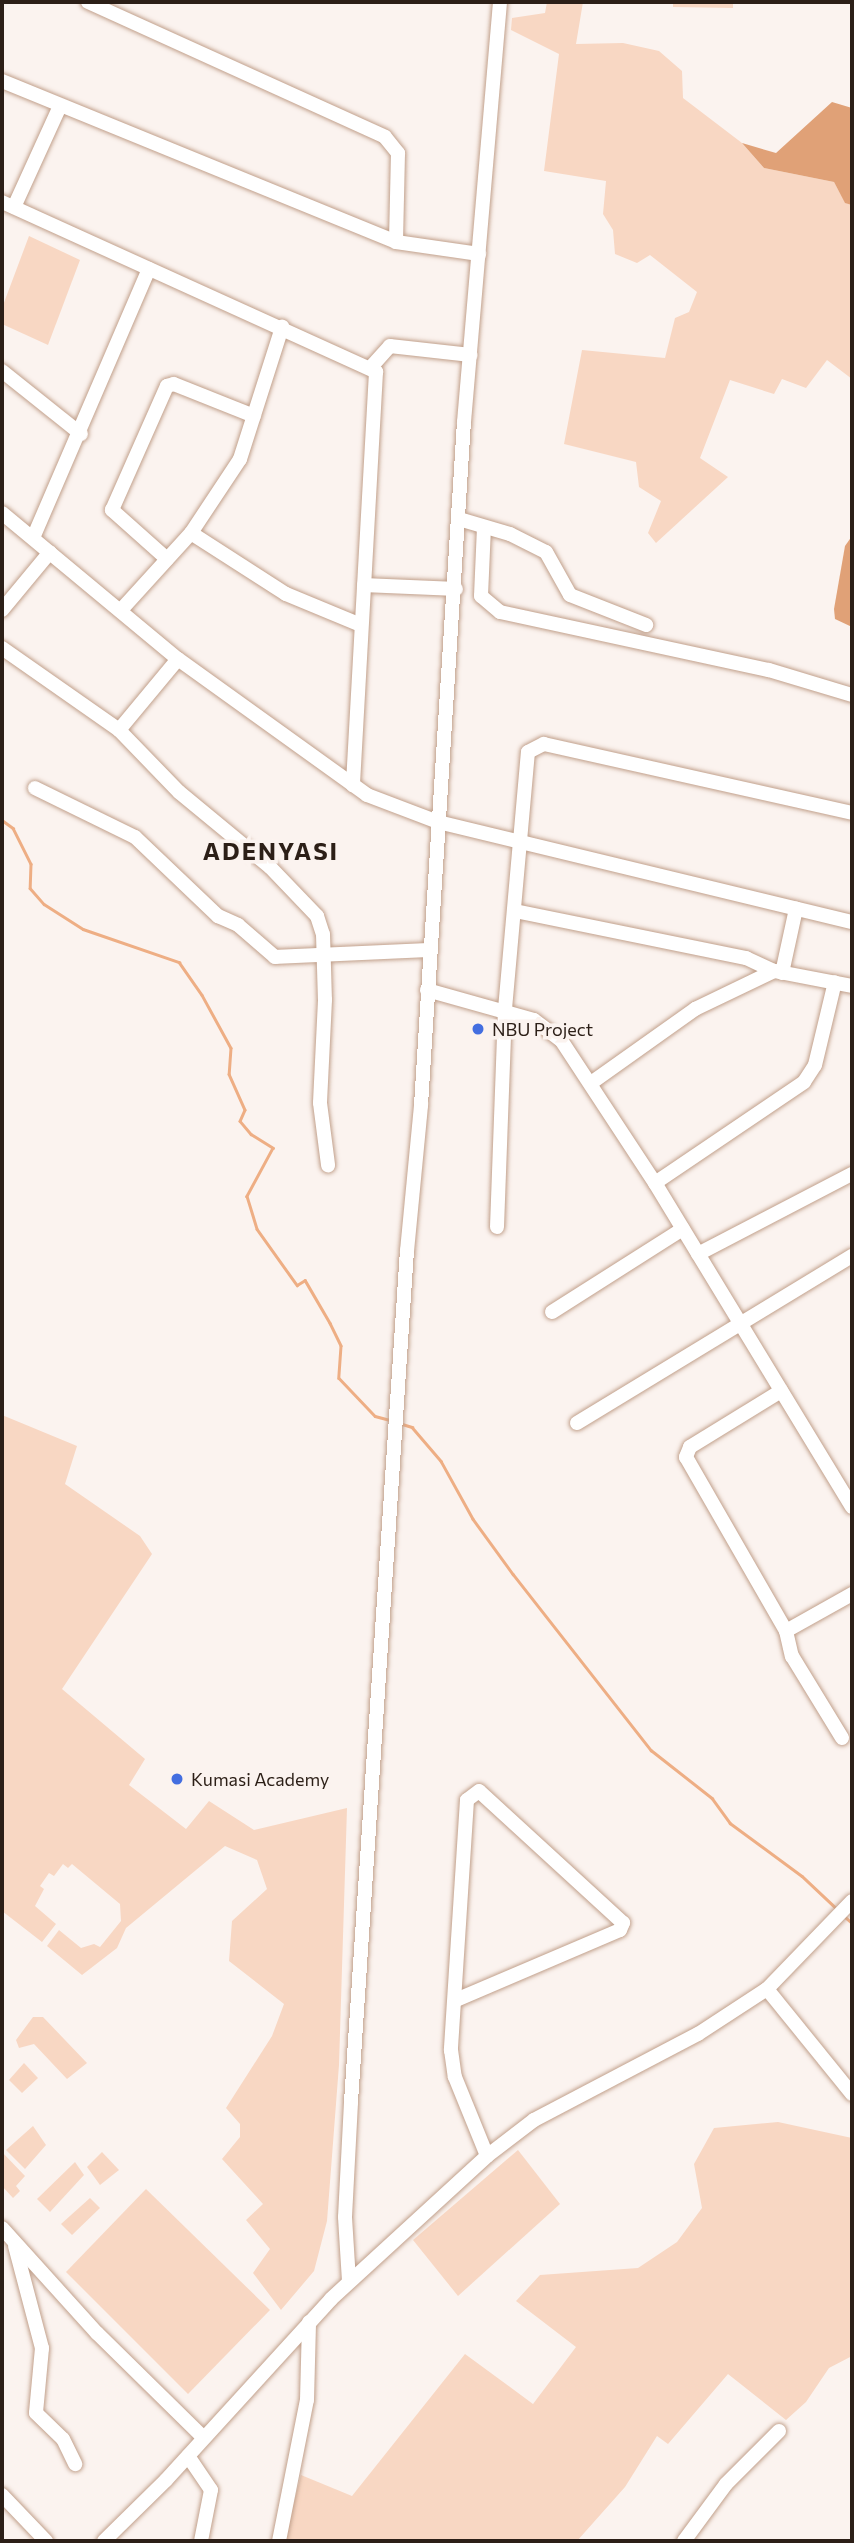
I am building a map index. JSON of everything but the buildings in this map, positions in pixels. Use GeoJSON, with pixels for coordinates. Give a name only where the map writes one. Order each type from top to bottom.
{"type":"FeatureCollection","features":[{"type":"Feature","properties":{"kind":"street"},"geometry":{"type":"LineString","coordinates":[[88,2],[385,137],[398,153],[396,242]]}},
{"type":"Feature","properties":{"kind":"street"},"geometry":{"type":"LineString","coordinates":[[349,2281],[345,2217],[351,2102],[427,990],[427,950],[456,589],[470,355],[500,2]]}},
{"type":"Feature","properties":{"kind":"street"},"geometry":{"type":"LineString","coordinates":[[2,81],[396,242],[479,254]]}},
{"type":"Feature","properties":{"kind":"street"},"geometry":{"type":"LineString","coordinates":[[60,106],[8,205],[372,366],[377,379],[353,785]]}},
{"type":"Feature","properties":{"kind":"street"},"geometry":{"type":"LineString","coordinates":[[33,538],[81,434],[149,269]]}},
{"type":"Feature","properties":{"kind":"street"},"geometry":{"type":"LineString","coordinates":[[121,610],[191,533],[240,459],[282,327]]}},
{"type":"Feature","properties":{"kind":"street"},"geometry":{"type":"LineString","coordinates":[[372,366],[390,346],[470,355]]}},
{"type":"Feature","properties":{"kind":"street"},"geometry":{"type":"LineString","coordinates":[[2,370],[81,434]]}},
{"type":"Feature","properties":{"kind":"street"},"geometry":{"type":"LineString","coordinates":[[167,559],[112,510],[167,386],[174,384],[254,416]]}},
{"type":"Feature","properties":{"kind":"street"},"geometry":{"type":"LineString","coordinates":[[2,513],[178,659],[353,785],[438,822],[852,922]]}},
{"type":"Feature","properties":{"kind":"street"},"geometry":{"type":"LineString","coordinates":[[459,519],[546,552],[570,595],[583,604],[646,625]]}},
{"type":"Feature","properties":{"kind":"street"},"geometry":{"type":"LineString","coordinates":[[484,527],[481,596],[500,612],[769,670],[852,695]]}},
{"type":"Feature","properties":{"kind":"street"},"geometry":{"type":"LineString","coordinates":[[191,533],[286,594],[361,625]]}},
{"type":"Feature","properties":{"kind":"street"},"geometry":{"type":"LineString","coordinates":[[2,610],[50,552]]}},
{"type":"Feature","properties":{"kind":"street"},"geometry":{"type":"LineString","coordinates":[[364,585],[456,589]]}},
{"type":"Feature","properties":{"kind":"street"},"geometry":{"type":"LineString","coordinates":[[2,648],[119,730],[179,792],[270,867],[317,916],[324,954],[320,1103],[328,1165]]}},
{"type":"Feature","properties":{"kind":"street"},"geometry":{"type":"LineString","coordinates":[[119,730],[178,659]]}},
{"type":"Feature","properties":{"kind":"street"},"geometry":{"type":"LineString","coordinates":[[498,1227],[505,1009],[528,752],[544,744],[852,812]]}},
{"type":"Feature","properties":{"kind":"street"},"geometry":{"type":"LineString","coordinates":[[35,788],[135,837],[218,916],[238,925],[275,957],[427,950]]}},
{"type":"Feature","properties":{"kind":"street"},"geometry":{"type":"LineString","coordinates":[[778,972],[796,908]]}},
{"type":"Feature","properties":{"kind":"street"},"geometry":{"type":"LineString","coordinates":[[515,911],[746,958],[778,972],[852,986]]}},
{"type":"Feature","properties":{"kind":"street"},"geometry":{"type":"LineString","coordinates":[[591,1083],[695,1009],[778,972]]}},
{"type":"Feature","properties":{"kind":"street"},"geometry":{"type":"LineString","coordinates":[[655,1183],[804,1082],[815,1065],[835,982]]}},
{"type":"Feature","properties":{"kind":"street"},"geometry":{"type":"LineString","coordinates":[[427,990],[505,1009],[547,1028],[591,1083],[655,1183],[852,1507]]}},
{"type":"Feature","properties":{"kind":"street"},"geometry":{"type":"LineString","coordinates":[[698,1254],[852,1174]]}},
{"type":"Feature","properties":{"kind":"street"},"geometry":{"type":"LineString","coordinates":[[552,1312],[683,1229]]}},
{"type":"Feature","properties":{"kind":"street"},"geometry":{"type":"LineString","coordinates":[[577,1423],[852,1256]]}},
{"type":"Feature","properties":{"kind":"street"},"geometry":{"type":"LineString","coordinates":[[781,1391],[690,1447],[686,1457],[786,1631],[792,1656],[842,1738]]}},
{"type":"Feature","properties":{"kind":"street"},"geometry":{"type":"LineString","coordinates":[[786,1631],[852,1594]]}},
{"type":"Feature","properties":{"kind":"street"},"geometry":{"type":"LineString","coordinates":[[456,2000],[620,1930],[623,1923],[479,1791],[467,1800],[452,2064],[487,2156]]}},
{"type":"Feature","properties":{"kind":"street"},"geometry":{"type":"LineString","coordinates":[[104,2541],[188,2456],[349,2281],[487,2156],[534,2120],[698,2034],[767,1989],[850,1903]]}},
{"type":"Feature","properties":{"kind":"street"},"geometry":{"type":"LineString","coordinates":[[767,1989],[852,2094]]}},
{"type":"Feature","properties":{"kind":"street"},"geometry":{"type":"LineString","coordinates":[[2,2228],[41,2348],[36,2413],[63,2439],[75,2464]]}},
{"type":"Feature","properties":{"kind":"street"},"geometry":{"type":"LineString","coordinates":[[2,2253],[8,2241]]}},
{"type":"Feature","properties":{"kind":"street"},"geometry":{"type":"LineString","coordinates":[[8,2241],[203,2437]]}},
{"type":"Feature","properties":{"kind":"street"},"geometry":{"type":"LineString","coordinates":[[279,2541],[307,2400],[309,2322]]}},
{"type":"Feature","properties":{"kind":"street"},"geometry":{"type":"LineString","coordinates":[[684,2541],[726,2484],[779,2431]]}},
{"type":"Feature","properties":{"kind":"street"},"geometry":{"type":"LineString","coordinates":[[188,2456],[211,2490],[201,2541]]}},
{"type":"Feature","properties":{"kind":"street"},"geometry":{"type":"LineString","coordinates":[[2,2495],[46,2541]]}},
{"type":"Feature","properties":{"kind":"shaded area"},"geometry":{"type":"Polygon","coordinates":[[[547,2],[583,2],[576,44],[623,43],[659,51],[682,71],[683,98],[742,143],[764,168],[834,182],[845,202],[852,205],[852,379],[827,360],[806,388],[782,379],[774,394],[730,380],[700,458],[728,477],[656,543],[648,533],[661,501],[639,487],[636,462],[564,444],[582,350],[665,358],[675,318],[689,312],[697,292],[650,255],[637,263],[615,254],[613,230],[603,214],[606,181],[544,171],[559,54],[511,30],[512,18],[545,13],[547,2]]]}},
{"type":"Feature","properties":{"kind":"shaded area"},"geometry":{"type":"Polygon","coordinates":[[[673,2],[733,2],[733,8],[673,7],[673,2]]]}},
{"type":"Feature","properties":{"kind":"shaded area"},"geometry":{"type":"Polygon","coordinates":[[[832,102],[852,108],[852,205],[845,203],[834,182],[764,168],[742,143],[776,153],[832,102]]]}},
{"type":"Feature","properties":{"kind":"shaded area"},"geometry":{"type":"Polygon","coordinates":[[[29,236],[80,260],[48,345],[2,324],[2,308],[29,236]]]}},
{"type":"Feature","properties":{"kind":"shaded area"},"geometry":{"type":"Polygon","coordinates":[[[852,536],[852,627],[835,619],[834,609],[845,546],[852,536]]]}},
{"type":"Feature","properties":{"kind":"shaded area"},"geometry":{"type":"Polygon","coordinates":[[[2,1415],[77,1446],[65,1484],[140,1536],[152,1554],[62,1689],[145,1759],[129,1785],[186,1829],[209,1801],[254,1830],[347,1808],[339,2065],[327,2221],[314,2271],[281,2310],[253,2273],[270,2249],[246,2220],[263,2204],[222,2159],[240,2137],[240,2124],[226,2108],[272,2036],[284,2004],[229,1961],[232,1921],[267,1889],[257,1860],[225,1846],[126,1928],[117,1948],[82,1975],[47,1946],[59,1930],[81,1948],[94,1944],[100,1947],[121,1921],[120,1904],[72,1864],[68,1868],[63,1864],[54,1876],[49,1873],[40,1886],[44,1889],[35,1906],[56,1924],[42,1942],[2,1911],[2,1415]]]}},
{"type":"Feature","properties":{"kind":"shaded area"},"geometry":{"type":"Polygon","coordinates":[[[33,2017],[43,2017],[87,2063],[67,2079],[34,2044],[19,2048],[16,2040],[33,2017]]]}},
{"type":"Feature","properties":{"kind":"shaded area"},"geometry":{"type":"Polygon","coordinates":[[[24,2063],[38,2078],[22,2093],[9,2080],[24,2063]]]}},
{"type":"Feature","properties":{"kind":"shaded area"},"geometry":{"type":"Polygon","coordinates":[[[778,2122],[852,2138],[852,2356],[829,2368],[806,2402],[786,2420],[728,2374],[668,2444],[657,2436],[625,2487],[577,2541],[284,2541],[301,2475],[352,2496],[465,2354],[533,2404],[576,2347],[516,2301],[540,2275],[638,2268],[677,2242],[702,2208],[694,2164],[714,2128],[778,2122]]]}},
{"type":"Feature","properties":{"kind":"shaded area"},"geometry":{"type":"Polygon","coordinates":[[[33,2126],[46,2145],[25,2169],[6,2150],[33,2126]]]}},
{"type":"Feature","properties":{"kind":"shaded area"},"geometry":{"type":"Polygon","coordinates":[[[518,2150],[560,2204],[458,2296],[413,2240],[518,2150]]]}},
{"type":"Feature","properties":{"kind":"shaded area"},"geometry":{"type":"Polygon","coordinates":[[[2,2152],[25,2176],[16,2186],[20,2191],[13,2198],[2,2186],[2,2152]]]}},
{"type":"Feature","properties":{"kind":"shaded area"},"geometry":{"type":"Polygon","coordinates":[[[102,2152],[119,2170],[100,2185],[87,2167],[102,2152]]]}},
{"type":"Feature","properties":{"kind":"shaded area"},"geometry":{"type":"Polygon","coordinates":[[[75,2162],[84,2175],[50,2212],[37,2199],[75,2162]]]}},
{"type":"Feature","properties":{"kind":"shaded area"},"geometry":{"type":"Polygon","coordinates":[[[146,2189],[270,2310],[188,2394],[66,2272],[146,2189]]]}},
{"type":"Feature","properties":{"kind":"shaded area"},"geometry":{"type":"Polygon","coordinates":[[[90,2198],[100,2208],[72,2235],[61,2224],[90,2198]]]}},
{"type":"Feature","properties":{"kind":"waterway"},"geometry":{"type":"LineString","coordinates":[[2,820],[13,828],[31,864],[30,888],[44,904],[83,929],[179,962],[202,995],[231,1048],[229,1074],[245,1110],[240,1121],[251,1134],[273,1148],[247,1196],[257,1229],[297,1285],[305,1280],[330,1323],[341,1346],[339,1378],[375,1416],[390,1420]]}},
{"type":"Feature","properties":{"kind":"waterway"},"geometry":{"type":"LineString","coordinates":[[399,1423],[412,1427],[441,1461],[473,1519],[651,1750],[712,1798],[730,1823],[802,1876],[837,1909]]}},
{"type":"Feature","properties":{"kind":"waterway"},"geometry":{"type":"LineString","coordinates":[[844,1916],[852,1923]]}},
{"type":"Feature","properties":{"kind":"place","name":"NBU Project"},"geometry":{"type":"Point","coordinates":[478,1029]}},
{"type":"Feature","properties":{"kind":"place","name":"Kumasi Academy"},"geometry":{"type":"Point","coordinates":[177,1779]}},
{"type":"Feature","properties":{"kind":"district","name":"ADENYASI"},"geometry":{"type":"Point","coordinates":[271,851]}}]}
